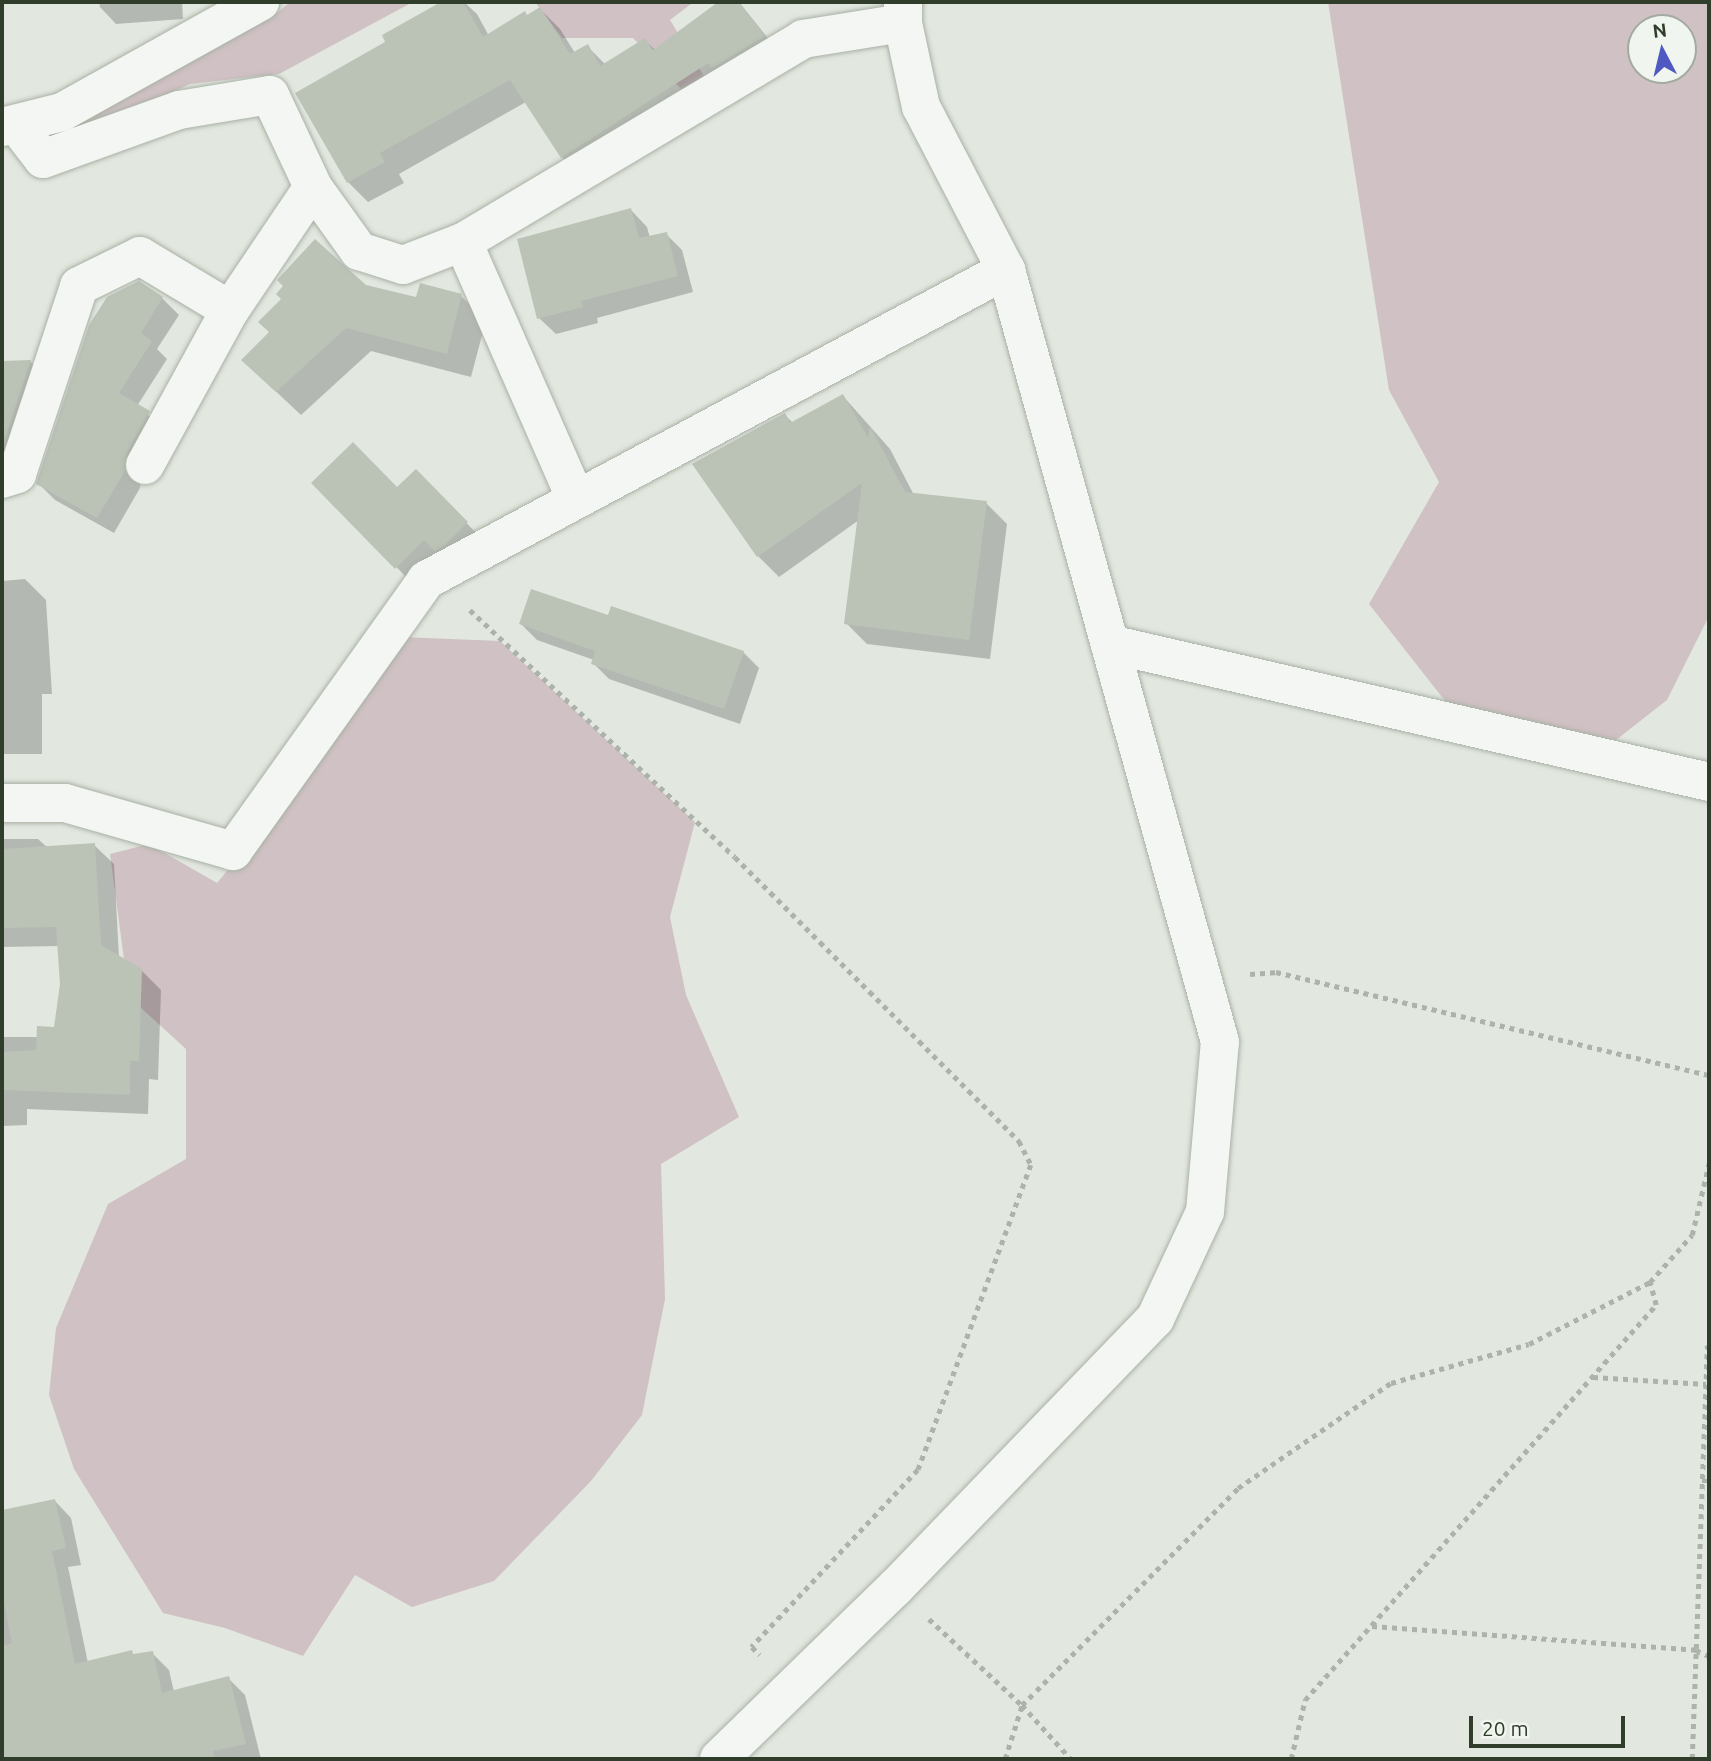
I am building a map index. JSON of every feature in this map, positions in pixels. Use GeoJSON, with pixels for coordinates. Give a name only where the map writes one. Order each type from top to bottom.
{"type":"FeatureCollection","features":[{"type":"Feature","properties":{"kind":"street"},"geometry":{"type":"LineString","coordinates":[[9,125],[62,112],[260,2]]}},
{"type":"Feature","properties":{"kind":"street"},"geometry":{"type":"LineString","coordinates":[[9,125],[43,159],[179,110],[270,95],[313,187],[359,251],[402,265],[463,242],[803,39],[903,13],[921,107],[1006,270],[1220,1042],[1205,1212],[1155,1319],[895,1588],[719,1759]]}},
{"type":"Feature","properties":{"kind":"street"},"geometry":{"type":"LineString","coordinates":[[145,464],[230,310],[313,187]]}},
{"type":"Feature","properties":{"kind":"street"},"geometry":{"type":"LineString","coordinates":[[463,242],[576,499]]}},
{"type":"Feature","properties":{"kind":"street"},"geometry":{"type":"LineString","coordinates":[[2,479],[18,474],[79,286],[140,257],[230,310]]}},
{"type":"Feature","properties":{"kind":"street"},"geometry":{"type":"LineString","coordinates":[[2,803],[65,803],[233,851],[426,580],[1006,270]]}},
{"type":"Feature","properties":{"kind":"street"},"geometry":{"type":"LineString","coordinates":[[1110,644],[1709,782]]}},
{"type":"Feature","properties":{"kind":"path"},"geometry":{"type":"LineString","coordinates":[[426,580],[463,602],[735,857],[1019,1141],[1031,1165],[918,1471],[752,1647],[790,1691]]}},
{"type":"Feature","properties":{"kind":"path"},"geometry":{"type":"LineString","coordinates":[[1203,979],[1276,972],[1709,1075]]}},
{"type":"Feature","properties":{"kind":"path"},"geometry":{"type":"LineString","coordinates":[[1005,1759],[1022,1705],[1238,1488],[1391,1383],[1528,1345],[1650,1282],[1692,1235],[1709,1163]]}},
{"type":"Feature","properties":{"kind":"path"},"geometry":{"type":"LineString","coordinates":[[1291,1759],[1305,1700],[1656,1306],[1650,1282]]}},
{"type":"Feature","properties":{"kind":"path"},"geometry":{"type":"LineString","coordinates":[[1692,1759],[1707,1345]]}},
{"type":"Feature","properties":{"kind":"path"},"geometry":{"type":"LineString","coordinates":[[1592,1377],[1706,1384]]}},
{"type":"Feature","properties":{"kind":"path"},"geometry":{"type":"LineString","coordinates":[[1702,1481],[1709,1481]]}},
{"type":"Feature","properties":{"kind":"path"},"geometry":{"type":"LineString","coordinates":[[895,1588],[1022,1705],[1071,1759]]}},
{"type":"Feature","properties":{"kind":"path"},"geometry":{"type":"LineString","coordinates":[[1371,1626],[1696,1650],[1709,1657]]}},
{"type":"Feature","properties":{"kind":"shaded area"},"geometry":{"type":"Polygon","coordinates":[[[290,2],[413,2],[279,74],[190,84],[68,141],[63,124],[272,17],[290,2]]]}},
{"type":"Feature","properties":{"kind":"shaded area"},"geometry":{"type":"Polygon","coordinates":[[[535,2],[708,2],[691,4],[670,20],[704,76],[683,91],[633,38],[562,38],[535,2]]]}},
{"type":"Feature","properties":{"kind":"shaded area"},"geometry":{"type":"Polygon","coordinates":[[[1328,2],[1709,2],[1709,616],[1667,700],[1616,740],[1464,725],[1369,604],[1439,482],[1389,390],[1328,2]]]}},
{"type":"Feature","properties":{"kind":"shaded area"},"geometry":{"type":"Polygon","coordinates":[[[401,637],[500,641],[695,822],[670,917],[686,995],[739,1117],[661,1164],[665,1299],[642,1415],[591,1481],[494,1581],[412,1607],[355,1575],[303,1656],[225,1628],[163,1613],[74,1469],[49,1395],[56,1328],[108,1204],[186,1159],[186,1049],[129,997],[110,854],[149,844],[217,883],[248,846],[401,637]]]}},
{"type":"Feature","properties":{"kind":"building"},"geometry":{"type":"Polygon","coordinates":[[[441,2],[463,2],[483,37],[525,11],[527,15],[540,7],[570,54],[588,44],[600,66],[645,38],[653,50],[718,2],[739,2],[765,36],[712,68],[708,63],[561,158],[510,80],[380,153],[385,162],[347,183],[295,93],[385,42],[382,35],[441,2]]]}},
{"type":"Feature","properties":{"kind":"building"},"geometry":{"type":"Polygon","coordinates":[[[631,208],[639,238],[667,232],[678,276],[581,301],[583,307],[537,319],[517,239],[631,208]]]}},
{"type":"Feature","properties":{"kind":"building"},"geometry":{"type":"Polygon","coordinates":[[[315,239],[366,285],[416,297],[420,283],[462,294],[447,354],[346,328],[276,392],[241,360],[269,332],[258,322],[281,299],[276,294],[283,286],[277,280],[315,239]]]}},
{"type":"Feature","properties":{"kind":"building"},"geometry":{"type":"Polygon","coordinates":[[[139,281],[163,297],[141,333],[152,341],[119,393],[150,411],[126,454],[125,471],[97,518],[36,484],[89,325],[107,297],[139,281]]]}},
{"type":"Feature","properties":{"kind":"building"},"geometry":{"type":"Polygon","coordinates":[[[31,360],[2,448],[2,361],[31,360]]]}},
{"type":"Feature","properties":{"kind":"building"},"geometry":{"type":"Polygon","coordinates":[[[843,394],[868,438],[870,426],[905,492],[987,501],[969,640],[844,624],[862,483],[757,557],[692,464],[785,413],[790,423],[843,394]]]}},
{"type":"Feature","properties":{"kind":"building"},"geometry":{"type":"Polygon","coordinates":[[[353,442],[397,487],[416,469],[468,522],[445,545],[434,551],[424,540],[395,569],[311,483],[353,442]]]}},
{"type":"Feature","properties":{"kind":"building"},"geometry":{"type":"Polygon","coordinates":[[[531,589],[608,615],[611,606],[744,651],[724,709],[591,664],[595,651],[519,624],[531,589]]]}},
{"type":"Feature","properties":{"kind":"building"},"geometry":{"type":"Polygon","coordinates":[[[95,843],[101,945],[142,969],[139,1061],[130,1061],[130,1095],[2,1090],[2,1052],[36,1050],[37,1026],[54,1027],[60,984],[56,927],[2,928],[2,849],[95,843]]]}},
{"type":"Feature","properties":{"kind":"building"},"geometry":{"type":"Polygon","coordinates":[[[55,1499],[66,1548],[52,1551],[75,1664],[132,1650],[133,1654],[153,1651],[162,1693],[229,1676],[246,1744],[213,1751],[215,1759],[2,1759],[2,1646],[12,1643],[2,1593],[2,1510],[55,1499]]]}}]}
